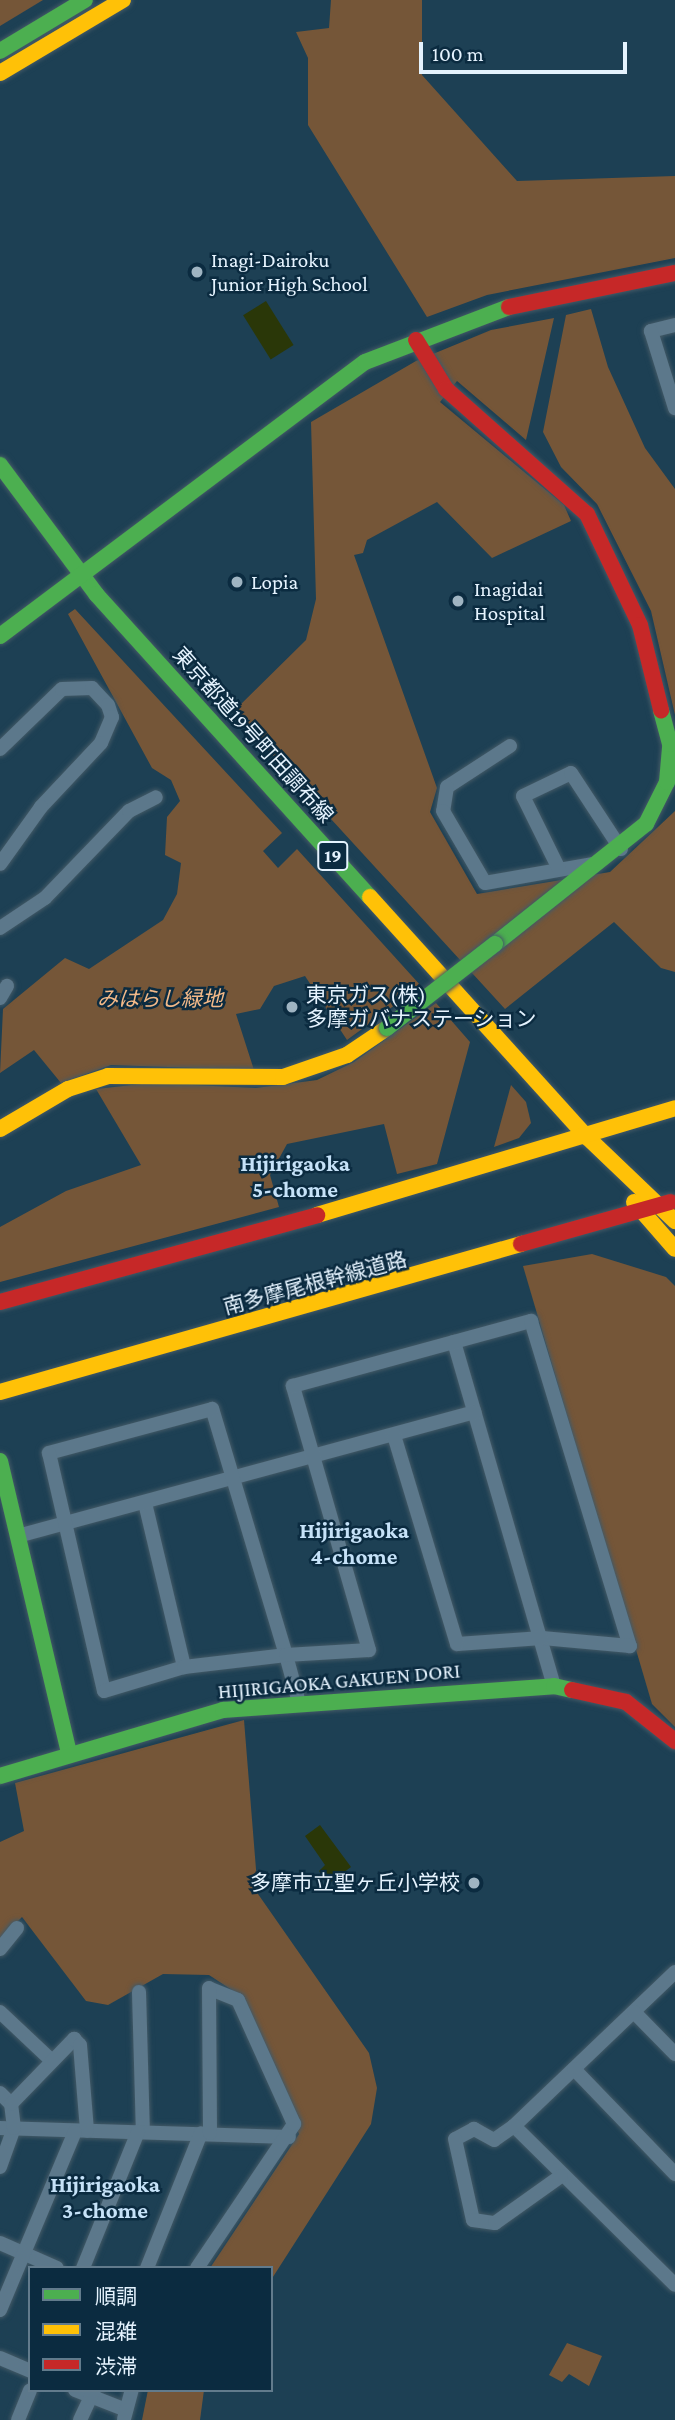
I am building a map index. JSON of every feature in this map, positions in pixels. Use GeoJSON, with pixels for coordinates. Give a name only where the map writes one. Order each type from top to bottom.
{"type":"FeatureCollection","features":[{"type":"Feature","properties":{"kind":"main road"},"geometry":{"type":"LineString","coordinates":[[0,51],[85,0]]}},
{"type":"Feature","properties":{"kind":"main road"},"geometry":{"type":"LineString","coordinates":[[0,73],[123,0]]}},
{"type":"Feature","properties":{"kind":"main road"},"geometry":{"type":"LineString","coordinates":[[0,636],[318,394],[365,362],[494,310],[675,273]]}},
{"type":"Feature","properties":{"kind":"main road"},"geometry":{"type":"LineString","coordinates":[[0,1129],[68,1089],[108,1076],[283,1077],[347,1055],[387,1028],[621,849],[646,824],[667,782],[670,744],[640,625],[575,496],[446,389],[416,340]]}},
{"type":"Feature","properties":{"kind":"main road","name":"東京都道19号町田調布線"},"geometry":{"type":"LineString","coordinates":[[0,465],[80,574],[587,1137],[668,1203],[675,1221]]}},
{"type":"Feature","properties":{"kind":"main road"},"geometry":{"type":"LineString","coordinates":[[0,1302],[587,1137],[675,1108]]}},
{"type":"Feature","properties":{"kind":"main road"},"geometry":{"type":"LineString","coordinates":[[587,1137],[641,1211],[675,1249]]}},
{"type":"Feature","properties":{"kind":"main road","name":"南多摩尾根幹線道路"},"geometry":{"type":"LineString","coordinates":[[0,1392],[668,1203]]}},
{"type":"Feature","properties":{"kind":"main road"},"geometry":{"type":"LineString","coordinates":[[0,1461],[69,1752]]}},
{"type":"Feature","properties":{"kind":"main road","name":"HIJIRIGAOKA GAKUEN DORI"},"geometry":{"type":"LineString","coordinates":[[0,1776],[69,1752],[188,1717],[299,1703],[554,1686],[626,1702],[675,1741]]}},
{"type":"Feature","properties":{"kind":"street"},"geometry":{"type":"LineString","coordinates":[[675,326],[651,331],[675,408]]}},
{"type":"Feature","properties":{"kind":"street"},"geometry":{"type":"LineString","coordinates":[[0,749],[62,689],[92,688],[108,705],[112,717],[101,743],[40,807],[0,864]]}},
{"type":"Feature","properties":{"kind":"street"},"geometry":{"type":"LineString","coordinates":[[510,746],[447,787],[443,811],[485,883],[601,863]]}},
{"type":"Feature","properties":{"kind":"street"},"geometry":{"type":"LineString","coordinates":[[559,869],[523,796],[571,773],[621,849]]}},
{"type":"Feature","properties":{"kind":"street"},"geometry":{"type":"LineString","coordinates":[[0,928],[45,898],[129,811],[156,797]]}},
{"type":"Feature","properties":{"kind":"street"},"geometry":{"type":"LineString","coordinates":[[299,1703],[286,1655],[212,1409],[48,1453],[104,1691],[184,1667],[286,1655],[369,1650],[292,1386],[531,1321],[630,1646],[542,1638],[457,1644],[394,1435]]}},
{"type":"Feature","properties":{"kind":"street"},"geometry":{"type":"LineString","coordinates":[[454,1342],[554,1686]]}},
{"type":"Feature","properties":{"kind":"street"},"geometry":{"type":"LineString","coordinates":[[18,1536],[474,1412]]}},
{"type":"Feature","properties":{"kind":"street"},"geometry":{"type":"LineString","coordinates":[[145,1503],[184,1667]]}},
{"type":"Feature","properties":{"kind":"street"},"geometry":{"type":"LineString","coordinates":[[0,1948],[17,1928]]}},
{"type":"Feature","properties":{"kind":"street"},"geometry":{"type":"LineString","coordinates":[[561,2176],[495,2223],[473,2220],[455,2139],[474,2129],[494,2140],[514,2126],[675,1972]]}},
{"type":"Feature","properties":{"kind":"street"},"geometry":{"type":"LineString","coordinates":[[148,2266],[206,2133],[209,1988],[238,2000],[292,2114],[289,2137],[262,2166],[198,2266]]}},
{"type":"Feature","properties":{"kind":"street"},"geometry":{"type":"LineString","coordinates":[[84,2266],[141,2132],[139,1992]]}},
{"type":"Feature","properties":{"kind":"street"},"geometry":{"type":"LineString","coordinates":[[0,2012],[52,2061]]}},
{"type":"Feature","properties":{"kind":"street"},"geometry":{"type":"LineString","coordinates":[[634,2012],[675,2054]]}},
{"type":"Feature","properties":{"kind":"street"},"geometry":{"type":"LineString","coordinates":[[0,2167],[11,2104],[74,2039],[80,2045],[81,2131],[0,2310]]}},
{"type":"Feature","properties":{"kind":"street"},"geometry":{"type":"LineString","coordinates":[[574,2069],[675,2174]]}},
{"type":"Feature","properties":{"kind":"street"},"geometry":{"type":"LineString","coordinates":[[0,2093],[11,2104]]}},
{"type":"Feature","properties":{"kind":"street"},"geometry":{"type":"LineString","coordinates":[[514,2126],[561,2176],[675,2285]]}},
{"type":"Feature","properties":{"kind":"street"},"geometry":{"type":"LineString","coordinates":[[7,2128],[289,2137]]}},
{"type":"Feature","properties":{"kind":"street"},"geometry":{"type":"LineString","coordinates":[[0,2243],[53,2266]]}},
{"type":"Feature","properties":{"kind":"street"},"geometry":{"type":"LineString","coordinates":[[0,2358],[28,2370]]}},
{"type":"Feature","properties":{"kind":"street"},"geometry":{"type":"LineString","coordinates":[[18,2420],[29,2392]]}},
{"type":"Feature","properties":{"kind":"street"},"geometry":{"type":"LineString","coordinates":[[80,2420],[92,2394],[125,2415],[131,2392]]}},
{"type":"Feature","properties":{"kind":"green space"},"geometry":{"type":"Polygon","coordinates":[[[0,0],[43,0],[0,26],[0,0]]]}},
{"type":"Feature","properties":{"kind":"green space"},"geometry":{"type":"Polygon","coordinates":[[[331,0],[422,0],[422,75],[517,181],[675,176],[675,258],[487,295],[427,317],[308,125],[308,58],[296,32],[329,28],[331,0]]]}},
{"type":"Feature","properties":{"kind":"green space"},"geometry":{"type":"Polygon","coordinates":[[[591,309],[608,367],[645,448],[675,489],[675,715],[651,611],[597,504],[561,467],[543,432],[566,315],[591,309]]]}},
{"type":"Feature","properties":{"kind":"green space"},"geometry":{"type":"Polygon","coordinates":[[[554,318],[526,440],[457,381],[440,402],[564,505],[571,521],[492,558],[437,502],[367,540],[363,553],[354,555],[437,788],[430,812],[477,894],[610,872],[675,811],[675,972],[661,968],[614,922],[505,1009],[233,712],[306,640],[316,599],[311,422],[416,361],[491,330],[554,318]]]}},
{"type":"Feature","properties":{"kind":"green space","name":"みはらし緑地"},"geometry":{"type":"Polygon","coordinates":[[[75,609],[282,833],[263,851],[278,868],[297,849],[421,986],[347,1040],[305,976],[274,986],[260,1009],[236,1014],[254,1070],[111,1065],[61,1083],[34,1050],[0,1073],[3,1009],[65,958],[89,969],[163,920],[177,894],[181,863],[165,855],[167,817],[180,801],[171,780],[152,768],[68,614],[75,609]]]}},
{"type":"Feature","properties":{"kind":"green space"},"geometry":{"type":"Polygon","coordinates":[[[436,1003],[470,1042],[437,1164],[397,1174],[384,1124],[287,1144],[270,1175],[279,1207],[0,1282],[0,1227],[66,1191],[141,1165],[96,1089],[150,1083],[256,1088],[317,1080],[354,1062],[436,1003]]]}},
{"type":"Feature","properties":{"kind":"green space"},"geometry":{"type":"Polygon","coordinates":[[[511,1085],[526,1102],[531,1123],[519,1138],[494,1147],[511,1085]]]}},
{"type":"Feature","properties":{"kind":"green space"},"geometry":{"type":"Polygon","coordinates":[[[592,1254],[666,1277],[675,1286],[675,1727],[652,1704],[523,1266],[592,1254]]]}},
{"type":"Feature","properties":{"kind":"green space"},"geometry":{"type":"Polygon","coordinates":[[[244,1720],[258,1894],[369,2053],[377,2088],[371,2124],[273,2277],[273,2266],[211,2266],[299,2134],[241,1996],[209,1975],[163,1974],[108,2005],[86,2001],[22,1917],[0,1939],[0,1842],[24,1831],[15,1783],[244,1720]]]}},
{"type":"Feature","properties":{"kind":"green space"},"geometry":{"type":"Polygon","coordinates":[[[567,2343],[602,2356],[589,2386],[569,2374],[562,2382],[549,2375],[567,2343]]]}},
{"type":"Feature","properties":{"kind":"green space"},"geometry":{"type":"Polygon","coordinates":[[[148,2392],[204,2392],[200,2420],[142,2420],[148,2392]]]}},
{"type":"Feature","properties":{"kind":"shaded area"},"geometry":{"type":"Polygon","coordinates":[[[266,301],[294,345],[271,359],[243,315],[266,301]]]}},
{"type":"Feature","properties":{"kind":"shaded area"},"geometry":{"type":"Polygon","coordinates":[[[320,1825],[351,1867],[328,1884],[319,1871],[325,1865],[305,1836],[320,1825]]]}},
{"type":"Feature","properties":{"kind":"traffic: fast"},"geometry":{"type":"LineString","coordinates":[[0,51],[85,0]]}},
{"type":"Feature","properties":{"kind":"traffic: fast"},"geometry":{"type":"LineString","coordinates":[[0,636],[365,362],[509,307]]}},
{"type":"Feature","properties":{"kind":"traffic: fast"},"geometry":{"type":"LineString","coordinates":[[0,465],[96,594],[370,897]]}},
{"type":"Feature","properties":{"kind":"traffic: fast"},"geometry":{"type":"LineString","coordinates":[[495,944],[646,824],[667,782],[670,744],[661,710]]}},
{"type":"Feature","properties":{"kind":"traffic: fast"},"geometry":{"type":"LineString","coordinates":[[387,1028],[495,944]]}},
{"type":"Feature","properties":{"kind":"traffic: fast"},"geometry":{"type":"LineString","coordinates":[[0,1461],[69,1752]]}},
{"type":"Feature","properties":{"kind":"traffic: fast"},"geometry":{"type":"LineString","coordinates":[[0,1776],[223,1710],[554,1686],[572,1690]]}},
{"type":"Feature","properties":{"kind":"traffic: slow"},"geometry":{"type":"LineString","coordinates":[[0,73],[123,0]]}},
{"type":"Feature","properties":{"kind":"traffic: slow"},"geometry":{"type":"LineString","coordinates":[[370,897],[587,1137],[675,1221]]}},
{"type":"Feature","properties":{"kind":"traffic: slow"},"geometry":{"type":"LineString","coordinates":[[0,1129],[68,1089],[108,1076],[283,1077],[347,1055],[387,1028]]}},
{"type":"Feature","properties":{"kind":"traffic: slow"},"geometry":{"type":"LineString","coordinates":[[317,1215],[675,1108]]}},
{"type":"Feature","properties":{"kind":"traffic: slow"},"geometry":{"type":"LineString","coordinates":[[634,1202],[675,1249]]}},
{"type":"Feature","properties":{"kind":"traffic: slow"},"geometry":{"type":"LineString","coordinates":[[0,1392],[521,1244]]}},
{"type":"Feature","properties":{"kind":"traffic: jam"},"geometry":{"type":"LineString","coordinates":[[509,307],[675,273]]}},
{"type":"Feature","properties":{"kind":"traffic: jam"},"geometry":{"type":"LineString","coordinates":[[416,340],[446,389],[587,514],[640,625],[661,710]]}},
{"type":"Feature","properties":{"kind":"traffic: jam"},"geometry":{"type":"LineString","coordinates":[[521,1244],[670,1202]]}},
{"type":"Feature","properties":{"kind":"traffic: jam"},"geometry":{"type":"LineString","coordinates":[[0,1302],[317,1215]]}},
{"type":"Feature","properties":{"kind":"traffic: jam"},"geometry":{"type":"LineString","coordinates":[[572,1690],[626,1702],[675,1741]]}},
{"type":"Feature","properties":{"kind":"place","name":"Inagi-Dairoku Junior High School"},"geometry":{"type":"Point","coordinates":[197,272]}},
{"type":"Feature","properties":{"kind":"place","name":"Lopia"},"geometry":{"type":"Point","coordinates":[237,582]}},
{"type":"Feature","properties":{"kind":"place","name":"Inagidai Hospital"},"geometry":{"type":"Point","coordinates":[458,601]}},
{"type":"Feature","properties":{"kind":"place","name":"東京ガス(株) 多摩ガバナステーション"},"geometry":{"type":"Point","coordinates":[292,1007]}},
{"type":"Feature","properties":{"kind":"place","name":"多摩市立聖ヶ丘小学校"},"geometry":{"type":"Point","coordinates":[474,1883]}},
{"type":"Feature","properties":{"kind":"district","name":"Hijirigaoka 5-chome"},"geometry":{"type":"Point","coordinates":[295,1176]}},
{"type":"Feature","properties":{"kind":"district","name":"Hijirigaoka 4-chome"},"geometry":{"type":"Point","coordinates":[354,1543]}},
{"type":"Feature","properties":{"kind":"district","name":"Hijirigaoka 3-chome"},"geometry":{"type":"Point","coordinates":[105,2197]}}]}
